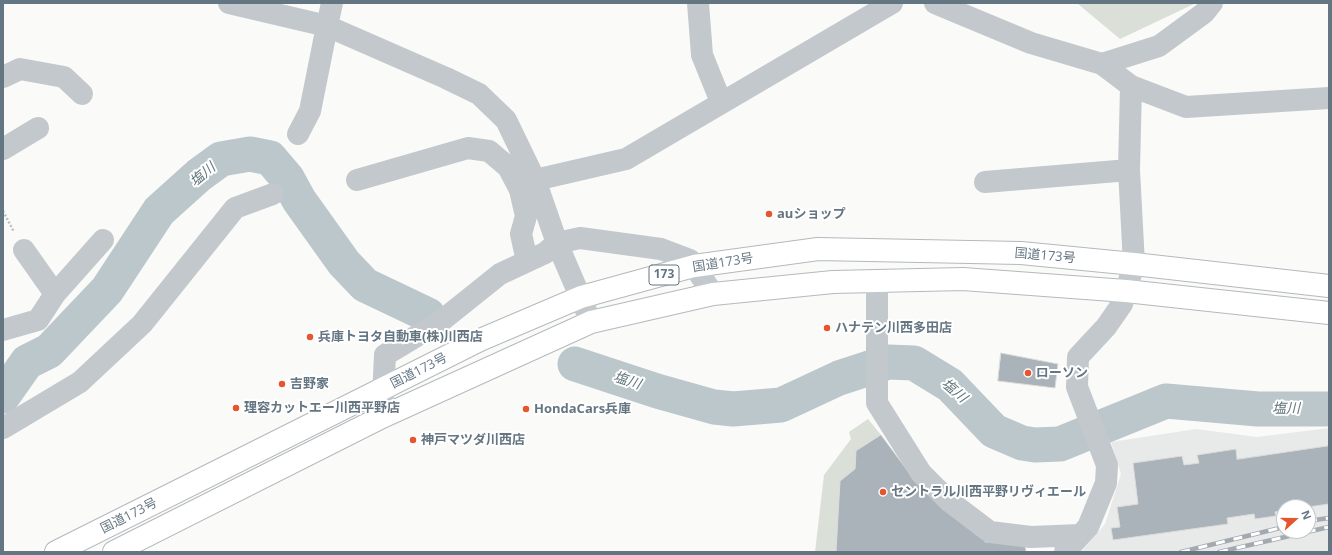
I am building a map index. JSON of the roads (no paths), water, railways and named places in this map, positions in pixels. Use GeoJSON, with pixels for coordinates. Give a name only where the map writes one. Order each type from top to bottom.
{"type":"FeatureCollection","features":[{"type":"Feature","properties":{"kind":"highway","name":"国道173号"},"geometry":{"type":"LineString","coordinates":[[56,552],[480,340],[581,297],[694,266],[818,248],[1021,253],[1329,286]]}},
{"type":"Feature","properties":{"kind":"highway","name":"国道173号"},"geometry":{"type":"LineString","coordinates":[[114,552],[382,417],[591,322],[713,294],[833,282],[963,279],[1126,291],[1329,313]]}},
{"type":"Feature","properties":{"kind":"street"},"geometry":{"type":"LineString","coordinates":[[298,134],[310,111],[332,3]]}},
{"type":"Feature","properties":{"kind":"street"},"geometry":{"type":"LineString","coordinates":[[698,3],[702,55],[721,102]]}},
{"type":"Feature","properties":{"kind":"street"},"geometry":{"type":"LineString","coordinates":[[535,180],[626,159],[892,3]]}},
{"type":"Feature","properties":{"kind":"street"},"geometry":{"type":"LineString","coordinates":[[935,3],[1031,43],[1102,64],[1131,86],[1186,107],[1329,98]]}},
{"type":"Feature","properties":{"kind":"street"},"geometry":{"type":"LineString","coordinates":[[1102,64],[1160,46],[1204,13],[1212,3]]}},
{"type":"Feature","properties":{"kind":"street"},"geometry":{"type":"LineString","coordinates":[[234,4],[327,26],[479,94],[506,120],[535,180],[557,243],[591,322]]}},
{"type":"Feature","properties":{"kind":"street"},"geometry":{"type":"LineString","coordinates":[[3,77],[20,69],[64,77],[82,94]]}},
{"type":"Feature","properties":{"kind":"street"},"geometry":{"type":"LineString","coordinates":[[1065,552],[1088,527],[1106,483],[1107,465],[1077,387],[1078,357],[1106,327],[1122,304],[1134,264],[1129,170],[1131,86]]}},
{"type":"Feature","properties":{"kind":"street"},"geometry":{"type":"LineString","coordinates":[[3,149],[38,128]]}},
{"type":"Feature","properties":{"kind":"street"},"geometry":{"type":"LineString","coordinates":[[358,180],[468,148],[489,151],[508,167],[520,190],[526,216],[521,234],[527,261]]}},
{"type":"Feature","properties":{"kind":"street"},"geometry":{"type":"LineString","coordinates":[[985,182],[1129,170]]}},
{"type":"Feature","properties":{"kind":"street"},"geometry":{"type":"LineString","coordinates":[[3,428],[80,382],[142,324],[235,208],[272,194]]}},
{"type":"Feature","properties":{"kind":"street"},"geometry":{"type":"LineString","coordinates":[[382,417],[385,355],[440,322],[500,274],[545,253],[557,243],[580,238],[662,249],[690,260],[713,294]]}},
{"type":"Feature","properties":{"kind":"street"},"geometry":{"type":"LineString","coordinates":[[3,330],[38,320],[55,294],[103,240]]}},
{"type":"Feature","properties":{"kind":"street"},"geometry":{"type":"LineString","coordinates":[[24,250],[55,294]]}},
{"type":"Feature","properties":{"kind":"street"},"geometry":{"type":"LineString","coordinates":[[877,281],[877,402],[921,473],[949,501],[990,532],[1031,537],[1080,535]]}},
{"type":"Feature","properties":{"kind":"waterway","name":"塩川"},"geometry":{"type":"LineString","coordinates":[[3,396],[27,362],[49,351],[107,290],[159,211],[199,175],[221,159],[250,154],[270,158],[287,178],[299,200],[344,263],[365,285],[428,315]]}},
{"type":"Feature","properties":{"kind":"waterway","name":"塩川"},"geometry":{"type":"LineString","coordinates":[[575,364],[657,391],[714,407],[733,409],[781,405],[839,378],[888,362],[914,363],[950,385],[994,431],[1022,443],[1035,445],[1060,444],[1166,401],[1258,409],[1329,409]]}},
{"type":"Feature","properties":{"kind":"railway"},"geometry":{"type":"LineString","coordinates":[[1316,520],[1329,518]]}},
{"type":"Feature","properties":{"kind":"railway"},"geometry":{"type":"LineString","coordinates":[[1219,552],[1329,527]]}},
{"type":"Feature","properties":{"kind":"railway"},"geometry":{"type":"LineString","coordinates":[[1181,552],[1276,529]]}},
{"type":"Feature","properties":{"kind":"place","name":"auショップ"},"geometry":{"type":"Point","coordinates":[769,214]}},
{"type":"Feature","properties":{"kind":"place","name":"ハナテン川西多田店"},"geometry":{"type":"Point","coordinates":[827,328]}},
{"type":"Feature","properties":{"kind":"place","name":"兵庫トヨタ自動車(株)川西店"},"geometry":{"type":"Point","coordinates":[310,337]}},
{"type":"Feature","properties":{"kind":"place","name":"ローソン"},"geometry":{"type":"Point","coordinates":[1028,373]}},
{"type":"Feature","properties":{"kind":"place","name":"吉野家"},"geometry":{"type":"Point","coordinates":[282,384]}},
{"type":"Feature","properties":{"kind":"place","name":"理容カットエー川西平野店"},"geometry":{"type":"Point","coordinates":[236,408]}},
{"type":"Feature","properties":{"kind":"place","name":"HondaCars兵庫"},"geometry":{"type":"Point","coordinates":[526,409]}},
{"type":"Feature","properties":{"kind":"place","name":"神戸マツダ川西店"},"geometry":{"type":"Point","coordinates":[413,440]}},
{"type":"Feature","properties":{"kind":"place","name":"セントラル川西平野リヴィエール"},"geometry":{"type":"Point","coordinates":[883,492]}}]}
